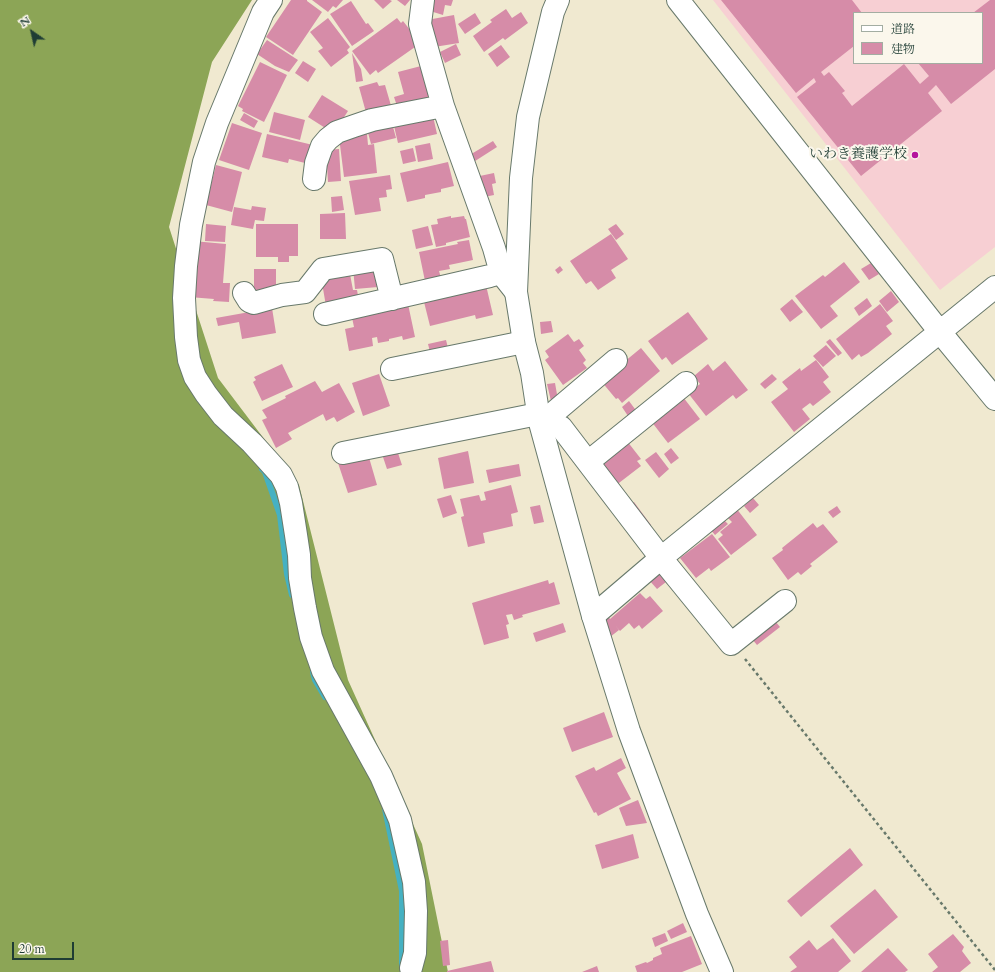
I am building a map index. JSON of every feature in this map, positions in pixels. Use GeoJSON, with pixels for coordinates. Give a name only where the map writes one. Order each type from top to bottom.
{"type":"FeatureCollection","features":[{"type":"Feature","properties":{"kind":"street"},"geometry":{"type":"LineString","coordinates":[[270,0],[263,12],[217,123],[204,162],[191,225],[186,266],[184,298],[189,360],[195,377],[206,394],[223,416],[252,443],[281,475],[286,487],[291,503],[299,555],[300,578],[311,637],[323,671],[381,776],[400,820],[414,882],[416,911],[415,953],[411,968]]}},
{"type":"Feature","properties":{"kind":"street"},"geometry":{"type":"LineString","coordinates":[[423,0],[420,24],[443,106],[502,273],[516,292]]}},
{"type":"Feature","properties":{"kind":"street"},"geometry":{"type":"LineString","coordinates":[[558,0],[553,12],[528,117],[522,178],[516,292],[524,342],[532,373],[540,418],[593,616],[629,731],[697,914],[722,972]]}},
{"type":"Feature","properties":{"kind":"street"},"geometry":{"type":"LineString","coordinates":[[678,0],[940,332],[995,399]]}},
{"type":"Feature","properties":{"kind":"street"},"geometry":{"type":"LineString","coordinates":[[314,179],[316,163],[322,146],[337,132],[372,120],[443,106]]}},
{"type":"Feature","properties":{"kind":"street"},"geometry":{"type":"LineString","coordinates":[[244,293],[249,301],[254,303],[282,295],[305,292],[323,269],[382,259],[392,299]]}},
{"type":"Feature","properties":{"kind":"street"},"geometry":{"type":"LineString","coordinates":[[325,314],[502,273]]}},
{"type":"Feature","properties":{"kind":"street"},"geometry":{"type":"LineString","coordinates":[[593,616],[661,558],[995,287]]}},
{"type":"Feature","properties":{"kind":"street"},"geometry":{"type":"LineString","coordinates":[[392,369],[524,342]]}},
{"type":"Feature","properties":{"kind":"street"},"geometry":{"type":"LineString","coordinates":[[343,453],[540,418],[616,360]]}},
{"type":"Feature","properties":{"kind":"street"},"geometry":{"type":"LineString","coordinates":[[588,462],[686,383]]}},
{"type":"Feature","properties":{"kind":"street"},"geometry":{"type":"LineString","coordinates":[[540,418],[561,427],[661,558],[731,644],[785,600]]}},
{"type":"Feature","properties":{"kind":"path"},"geometry":{"type":"LineString","coordinates":[[731,644],[995,970]]}},
{"type":"Feature","properties":{"kind":"shaded area","name":"いわき養護学校"},"geometry":{"type":"Polygon","coordinates":[[[713,0],[995,0],[995,247],[940,290],[713,0]]]}},
{"type":"Feature","properties":{"kind":"green space"},"geometry":{"type":"Polygon","coordinates":[[[0,0],[252,0],[212,62],[169,227],[218,378],[299,485],[348,680],[422,844],[448,972],[0,972],[0,0]]]}},
{"type":"Feature","properties":{"kind":"building"},"geometry":{"type":"Polygon","coordinates":[[[291,0],[307,0],[322,12],[293,55],[266,37],[291,0]]]}},
{"type":"Feature","properties":{"kind":"building"},"geometry":{"type":"Polygon","coordinates":[[[312,0],[343,0],[336,8],[333,6],[328,12],[312,0]]]}},
{"type":"Feature","properties":{"kind":"building"},"geometry":{"type":"Polygon","coordinates":[[[374,0],[390,0],[392,1],[383,9],[374,0]]]}},
{"type":"Feature","properties":{"kind":"building"},"geometry":{"type":"Polygon","coordinates":[[[397,0],[410,0],[405,6],[397,0]]]}},
{"type":"Feature","properties":{"kind":"building"},"geometry":{"type":"Polygon","coordinates":[[[433,0],[453,0],[451,6],[445,5],[443,15],[430,11],[433,0]]]}},
{"type":"Feature","properties":{"kind":"building"},"geometry":{"type":"Polygon","coordinates":[[[721,0],[852,0],[861,12],[853,12],[853,47],[821,72],[824,76],[829,72],[845,91],[842,93],[852,106],[904,64],[920,84],[929,76],[919,64],[983,64],[983,12],[974,12],[990,0],[995,0],[995,69],[951,104],[936,85],[928,93],[942,111],[861,176],[797,97],[816,82],[814,78],[796,93],[721,0]]]}},
{"type":"Feature","properties":{"kind":"building"},"geometry":{"type":"Polygon","coordinates":[[[351,1],[366,24],[368,23],[374,31],[352,46],[330,14],[351,1]]]}},
{"type":"Feature","properties":{"kind":"building"},"geometry":{"type":"Polygon","coordinates":[[[506,9],[512,18],[521,12],[528,23],[505,40],[503,38],[484,52],[473,36],[492,22],[490,20],[506,9]]]}},
{"type":"Feature","properties":{"kind":"building"},"geometry":{"type":"Polygon","coordinates":[[[475,13],[481,23],[465,34],[458,24],[475,13]]]}},
{"type":"Feature","properties":{"kind":"building"},"geometry":{"type":"Polygon","coordinates":[[[454,15],[459,43],[434,47],[427,20],[454,15]]]}},
{"type":"Feature","properties":{"kind":"building"},"geometry":{"type":"Polygon","coordinates":[[[328,18],[350,47],[347,50],[349,53],[331,67],[318,51],[323,48],[310,32],[328,18]]]}},
{"type":"Feature","properties":{"kind":"building"},"geometry":{"type":"Polygon","coordinates":[[[397,18],[401,23],[403,21],[414,35],[415,47],[378,73],[376,70],[370,75],[352,51],[397,18]]]}},
{"type":"Feature","properties":{"kind":"building"},"geometry":{"type":"Polygon","coordinates":[[[267,40],[298,60],[289,72],[275,66],[257,54],[267,40]]]}},
{"type":"Feature","properties":{"kind":"building"},"geometry":{"type":"Polygon","coordinates":[[[456,44],[461,55],[445,63],[440,52],[456,44]]]}},
{"type":"Feature","properties":{"kind":"building"},"geometry":{"type":"Polygon","coordinates":[[[501,45],[510,57],[497,67],[488,54],[501,45]]]}},
{"type":"Feature","properties":{"kind":"building"},"geometry":{"type":"Polygon","coordinates":[[[352,53],[361,69],[363,81],[356,82],[352,53]]]}},
{"type":"Feature","properties":{"kind":"building"},"geometry":{"type":"Polygon","coordinates":[[[303,61],[316,69],[308,82],[295,73],[303,61]]]}},
{"type":"Feature","properties":{"kind":"building"},"geometry":{"type":"Polygon","coordinates":[[[260,62],[287,75],[264,122],[242,111],[243,109],[238,106],[260,62]]]}},
{"type":"Feature","properties":{"kind":"building"},"geometry":{"type":"Polygon","coordinates":[[[421,66],[431,103],[398,109],[394,97],[404,94],[398,72],[421,66]]]}},
{"type":"Feature","properties":{"kind":"building"},"geometry":{"type":"Polygon","coordinates":[[[377,82],[379,86],[385,85],[392,109],[367,116],[359,87],[377,82]]]}},
{"type":"Feature","properties":{"kind":"building"},"geometry":{"type":"Polygon","coordinates":[[[322,95],[348,111],[337,128],[330,131],[308,117],[322,95]]]}},
{"type":"Feature","properties":{"kind":"building"},"geometry":{"type":"Polygon","coordinates":[[[274,112],[305,120],[300,140],[269,132],[274,112]]]}},
{"type":"Feature","properties":{"kind":"building"},"geometry":{"type":"Polygon","coordinates":[[[244,113],[258,121],[254,128],[240,120],[244,113]]]}},
{"type":"Feature","properties":{"kind":"building"},"geometry":{"type":"Polygon","coordinates":[[[433,116],[437,134],[398,143],[394,126],[433,116]]]}},
{"type":"Feature","properties":{"kind":"building"},"geometry":{"type":"Polygon","coordinates":[[[232,123],[262,133],[249,170],[219,160],[232,123]]]}},
{"type":"Feature","properties":{"kind":"building"},"geometry":{"type":"Polygon","coordinates":[[[392,123],[396,138],[371,144],[367,129],[392,123]]]}},
{"type":"Feature","properties":{"kind":"building"},"geometry":{"type":"Polygon","coordinates":[[[267,134],[313,145],[309,164],[289,159],[288,163],[262,157],[267,134]]]}},
{"type":"Feature","properties":{"kind":"building"},"geometry":{"type":"Polygon","coordinates":[[[367,134],[368,145],[374,144],[377,173],[344,177],[339,137],[367,134]]]}},
{"type":"Feature","properties":{"kind":"building"},"geometry":{"type":"Polygon","coordinates":[[[493,141],[497,147],[472,163],[468,156],[493,141]]]}},
{"type":"Feature","properties":{"kind":"building"},"geometry":{"type":"Polygon","coordinates":[[[430,143],[433,159],[418,162],[415,146],[430,143]]]}},
{"type":"Feature","properties":{"kind":"building"},"geometry":{"type":"Polygon","coordinates":[[[413,148],[416,161],[403,164],[400,151],[413,148]]]}},
{"type":"Feature","properties":{"kind":"building"},"geometry":{"type":"Polygon","coordinates":[[[339,149],[341,181],[328,182],[326,150],[339,149]]]}},
{"type":"Feature","properties":{"kind":"building"},"geometry":{"type":"Polygon","coordinates":[[[448,162],[454,186],[441,189],[441,192],[425,195],[425,198],[407,202],[400,173],[448,162]]]}},
{"type":"Feature","properties":{"kind":"building"},"geometry":{"type":"Polygon","coordinates":[[[216,165],[242,172],[232,212],[206,205],[216,165]]]}},
{"type":"Feature","properties":{"kind":"building"},"geometry":{"type":"Polygon","coordinates":[[[494,173],[496,183],[492,184],[494,195],[479,198],[475,177],[494,173]]]}},
{"type":"Feature","properties":{"kind":"building"},"geometry":{"type":"Polygon","coordinates":[[[390,175],[392,189],[386,190],[387,197],[379,198],[381,211],[355,215],[349,181],[390,175]]]}},
{"type":"Feature","properties":{"kind":"building"},"geometry":{"type":"Polygon","coordinates":[[[342,196],[344,210],[332,212],[331,197],[342,196]]]}},
{"type":"Feature","properties":{"kind":"building"},"geometry":{"type":"Polygon","coordinates":[[[252,206],[266,208],[264,221],[255,220],[253,229],[231,225],[234,207],[251,210],[252,206]]]}},
{"type":"Feature","properties":{"kind":"building"},"geometry":{"type":"Polygon","coordinates":[[[345,213],[346,239],[320,239],[320,214],[345,213]]]}},
{"type":"Feature","properties":{"kind":"building"},"geometry":{"type":"Polygon","coordinates":[[[451,216],[451,218],[464,216],[470,237],[436,247],[431,225],[438,224],[437,219],[451,216]]]}},
{"type":"Feature","properties":{"kind":"building"},"geometry":{"type":"Polygon","coordinates":[[[206,224],[226,226],[225,242],[205,241],[206,224]]]}},
{"type":"Feature","properties":{"kind":"building"},"geometry":{"type":"Polygon","coordinates":[[[256,224],[298,224],[298,256],[289,256],[289,262],[278,262],[278,257],[256,257],[256,224]]]}},
{"type":"Feature","properties":{"kind":"building"},"geometry":{"type":"Polygon","coordinates":[[[616,224],[624,234],[616,240],[608,229],[616,224]]]}},
{"type":"Feature","properties":{"kind":"building"},"geometry":{"type":"Polygon","coordinates":[[[428,226],[433,245],[416,249],[412,230],[428,226]]]}},
{"type":"Feature","properties":{"kind":"building"},"geometry":{"type":"Polygon","coordinates":[[[611,234],[628,259],[611,270],[616,278],[598,290],[591,281],[586,284],[570,261],[611,234]]]}},
{"type":"Feature","properties":{"kind":"building"},"geometry":{"type":"Polygon","coordinates":[[[469,240],[473,260],[449,265],[450,269],[439,271],[441,278],[425,281],[419,252],[458,244],[457,242],[469,240]]]}},
{"type":"Feature","properties":{"kind":"building"},"geometry":{"type":"Polygon","coordinates":[[[193,241],[226,244],[223,283],[230,283],[229,302],[189,297],[193,241]]]}},
{"type":"Feature","properties":{"kind":"building"},"geometry":{"type":"Polygon","coordinates":[[[844,262],[860,282],[830,306],[838,316],[821,329],[795,296],[823,275],[825,277],[844,262]]]}},
{"type":"Feature","properties":{"kind":"building"},"geometry":{"type":"Polygon","coordinates":[[[871,263],[879,274],[869,280],[861,269],[871,263]]]}},
{"type":"Feature","properties":{"kind":"building"},"geometry":{"type":"Polygon","coordinates":[[[376,266],[378,287],[355,289],[353,268],[376,266]]]}},
{"type":"Feature","properties":{"kind":"building"},"geometry":{"type":"Polygon","coordinates":[[[560,266],[563,270],[558,274],[555,270],[560,266]]]}},
{"type":"Feature","properties":{"kind":"building"},"geometry":{"type":"Polygon","coordinates":[[[254,269],[276,269],[276,291],[254,291],[254,269]]]}},
{"type":"Feature","properties":{"kind":"building"},"geometry":{"type":"Polygon","coordinates":[[[349,269],[353,290],[357,290],[359,301],[326,306],[321,277],[349,269]]]}},
{"type":"Feature","properties":{"kind":"building"},"geometry":{"type":"Polygon","coordinates":[[[485,281],[493,315],[476,319],[475,315],[430,326],[423,298],[485,281]]]}},
{"type":"Feature","properties":{"kind":"building"},"geometry":{"type":"Polygon","coordinates":[[[891,291],[899,302],[887,312],[879,301],[891,291]]]}},
{"type":"Feature","properties":{"kind":"building"},"geometry":{"type":"Polygon","coordinates":[[[867,298],[872,306],[859,316],[854,308],[867,298]]]}},
{"type":"Feature","properties":{"kind":"building"},"geometry":{"type":"Polygon","coordinates":[[[792,299],[803,312],[790,322],[780,309],[792,299]]]}},
{"type":"Feature","properties":{"kind":"building"},"geometry":{"type":"Polygon","coordinates":[[[408,304],[415,337],[403,340],[402,336],[378,343],[377,337],[372,338],[373,346],[349,351],[345,329],[354,327],[351,313],[408,304]]]}},
{"type":"Feature","properties":{"kind":"building"},"geometry":{"type":"Polygon","coordinates":[[[880,304],[893,321],[886,326],[892,334],[868,353],[861,357],[859,354],[852,360],[836,339],[880,304]]]}},
{"type":"Feature","properties":{"kind":"building"},"geometry":{"type":"Polygon","coordinates":[[[272,308],[276,333],[242,339],[239,322],[218,326],[216,318],[272,308]]]}},
{"type":"Feature","properties":{"kind":"building"},"geometry":{"type":"Polygon","coordinates":[[[688,312],[708,339],[672,365],[666,357],[662,360],[648,341],[688,312]]]}},
{"type":"Feature","properties":{"kind":"building"},"geometry":{"type":"Polygon","coordinates":[[[551,321],[553,332],[541,334],[540,322],[551,321]]]}},
{"type":"Feature","properties":{"kind":"building"},"geometry":{"type":"Polygon","coordinates":[[[568,334],[574,342],[579,339],[584,346],[579,350],[586,360],[583,363],[587,368],[563,385],[545,360],[549,357],[545,351],[568,334]]]}},
{"type":"Feature","properties":{"kind":"building"},"geometry":{"type":"Polygon","coordinates":[[[830,339],[842,353],[838,356],[826,342],[830,339]]]}},
{"type":"Feature","properties":{"kind":"building"},"geometry":{"type":"Polygon","coordinates":[[[446,340],[449,352],[431,356],[428,344],[446,340]]]}},
{"type":"Feature","properties":{"kind":"building"},"geometry":{"type":"Polygon","coordinates":[[[826,345],[836,356],[823,367],[813,356],[826,345]]]}},
{"type":"Feature","properties":{"kind":"building"},"geometry":{"type":"Polygon","coordinates":[[[641,348],[660,371],[622,403],[618,398],[616,399],[601,381],[641,348]]]}},
{"type":"Feature","properties":{"kind":"building"},"geometry":{"type":"Polygon","coordinates":[[[816,360],[829,377],[823,382],[831,392],[813,406],[810,403],[802,409],[810,419],[794,432],[771,402],[788,389],[782,382],[800,368],[801,371],[816,360]]]}},
{"type":"Feature","properties":{"kind":"building"},"geometry":{"type":"Polygon","coordinates":[[[725,361],[748,390],[736,399],[733,395],[706,416],[688,393],[700,384],[694,376],[708,364],[713,371],[725,361]]]}},
{"type":"Feature","properties":{"kind":"building"},"geometry":{"type":"Polygon","coordinates":[[[282,364],[293,387],[262,401],[253,382],[256,380],[254,377],[282,364]]]}},
{"type":"Feature","properties":{"kind":"building"},"geometry":{"type":"Polygon","coordinates":[[[379,374],[390,406],[363,416],[352,383],[379,374]]]}},
{"type":"Feature","properties":{"kind":"building"},"geometry":{"type":"Polygon","coordinates":[[[772,374],[777,379],[765,389],[760,384],[772,374]]]}},
{"type":"Feature","properties":{"kind":"building"},"geometry":{"type":"Polygon","coordinates":[[[315,381],[322,392],[339,383],[355,412],[337,422],[334,417],[326,421],[323,414],[288,433],[292,439],[276,448],[262,420],[267,418],[262,410],[286,398],[285,396],[315,381]]]}},
{"type":"Feature","properties":{"kind":"building"},"geometry":{"type":"Polygon","coordinates":[[[555,383],[558,400],[551,401],[547,384],[555,383]]]}},
{"type":"Feature","properties":{"kind":"building"},"geometry":{"type":"Polygon","coordinates":[[[683,397],[700,419],[668,443],[651,421],[683,397]]]}},
{"type":"Feature","properties":{"kind":"building"},"geometry":{"type":"Polygon","coordinates":[[[629,401],[638,413],[630,419],[622,407],[629,401]]]}},
{"type":"Feature","properties":{"kind":"building"},"geometry":{"type":"Polygon","coordinates":[[[627,441],[641,459],[637,461],[641,466],[615,486],[601,464],[627,441]]]}},
{"type":"Feature","properties":{"kind":"building"},"geometry":{"type":"Polygon","coordinates":[[[671,448],[679,458],[671,464],[664,454],[671,448]]]}},
{"type":"Feature","properties":{"kind":"building"},"geometry":{"type":"Polygon","coordinates":[[[397,450],[402,465],[387,469],[382,454],[397,450]]]}},
{"type":"Feature","properties":{"kind":"building"},"geometry":{"type":"Polygon","coordinates":[[[468,451],[474,483],[444,489],[438,458],[468,451]]]}},
{"type":"Feature","properties":{"kind":"building"},"geometry":{"type":"Polygon","coordinates":[[[656,452],[669,469],[659,478],[645,460],[656,452]]]}},
{"type":"Feature","properties":{"kind":"building"},"geometry":{"type":"Polygon","coordinates":[[[368,454],[377,485],[348,493],[338,463],[368,454]]]}},
{"type":"Feature","properties":{"kind":"building"},"geometry":{"type":"Polygon","coordinates":[[[519,464],[521,476],[489,483],[486,470],[519,464]]]}},
{"type":"Feature","properties":{"kind":"building"},"geometry":{"type":"Polygon","coordinates":[[[511,485],[518,512],[511,514],[513,526],[483,533],[485,543],[468,547],[461,517],[464,516],[460,499],[479,495],[481,501],[486,500],[484,492],[511,485]]]}},
{"type":"Feature","properties":{"kind":"building"},"geometry":{"type":"Polygon","coordinates":[[[451,495],[457,513],[443,518],[437,499],[451,495]]]}},
{"type":"Feature","properties":{"kind":"building"},"geometry":{"type":"Polygon","coordinates":[[[753,498],[759,505],[750,513],[744,506],[753,498]]]}},
{"type":"Feature","properties":{"kind":"building"},"geometry":{"type":"Polygon","coordinates":[[[634,502],[651,525],[645,529],[627,507],[634,502]]]}},
{"type":"Feature","properties":{"kind":"building"},"geometry":{"type":"Polygon","coordinates":[[[540,505],[544,522],[534,524],[530,507],[540,505]]]}},
{"type":"Feature","properties":{"kind":"building"},"geometry":{"type":"Polygon","coordinates":[[[837,506],[841,512],[833,518],[828,512],[837,506]]]}},
{"type":"Feature","properties":{"kind":"building"},"geometry":{"type":"Polygon","coordinates":[[[736,508],[757,535],[731,555],[718,539],[723,535],[720,532],[732,522],[726,516],[736,508]]]}},
{"type":"Feature","properties":{"kind":"building"},"geometry":{"type":"Polygon","coordinates":[[[723,519],[728,524],[715,535],[710,529],[723,519]]]}},
{"type":"Feature","properties":{"kind":"building"},"geometry":{"type":"Polygon","coordinates":[[[813,523],[817,528],[823,524],[838,542],[810,564],[812,566],[801,575],[798,572],[788,580],[772,558],[813,523]]]}},
{"type":"Feature","properties":{"kind":"building"},"geometry":{"type":"Polygon","coordinates":[[[712,534],[730,557],[711,571],[709,568],[696,578],[680,558],[712,534]]]}},
{"type":"Feature","properties":{"kind":"building"},"geometry":{"type":"Polygon","coordinates":[[[659,572],[666,582],[657,589],[649,580],[659,572]]]}},
{"type":"Feature","properties":{"kind":"building"},"geometry":{"type":"Polygon","coordinates":[[[548,580],[549,584],[554,582],[560,604],[522,615],[523,617],[514,620],[512,614],[506,615],[509,624],[506,625],[509,638],[484,645],[472,603],[548,580]]]}},
{"type":"Feature","properties":{"kind":"building"},"geometry":{"type":"Polygon","coordinates":[[[640,593],[646,599],[650,596],[663,611],[642,629],[639,625],[634,629],[629,623],[620,631],[615,625],[619,630],[610,637],[603,620],[608,616],[610,619],[640,593]]]}},
{"type":"Feature","properties":{"kind":"building"},"geometry":{"type":"Polygon","coordinates":[[[775,621],[780,627],[757,645],[752,639],[775,621]]]}},
{"type":"Feature","properties":{"kind":"building"},"geometry":{"type":"Polygon","coordinates":[[[563,623],[566,632],[536,642],[533,633],[563,623]]]}},
{"type":"Feature","properties":{"kind":"building"},"geometry":{"type":"Polygon","coordinates":[[[604,712],[613,737],[572,752],[563,728],[604,712]]]}},
{"type":"Feature","properties":{"kind":"building"},"geometry":{"type":"Polygon","coordinates":[[[621,758],[626,768],[617,773],[631,799],[598,816],[596,812],[594,813],[575,776],[594,767],[596,771],[621,758]]]}},
{"type":"Feature","properties":{"kind":"building"},"geometry":{"type":"Polygon","coordinates":[[[638,800],[647,823],[626,826],[619,808],[638,800]]]}},
{"type":"Feature","properties":{"kind":"building"},"geometry":{"type":"Polygon","coordinates":[[[633,834],[639,858],[602,869],[595,845],[633,834]]]}},
{"type":"Feature","properties":{"kind":"building"},"geometry":{"type":"Polygon","coordinates":[[[850,848],[863,865],[801,917],[787,901],[850,848]]]}},
{"type":"Feature","properties":{"kind":"building"},"geometry":{"type":"Polygon","coordinates":[[[875,889],[898,917],[854,954],[830,926],[875,889]]]}},
{"type":"Feature","properties":{"kind":"building"},"geometry":{"type":"Polygon","coordinates":[[[683,923],[687,932],[671,939],[667,931],[683,923]]]}},
{"type":"Feature","properties":{"kind":"building"},"geometry":{"type":"Polygon","coordinates":[[[665,933],[668,941],[655,947],[652,938],[665,933]]]}},
{"type":"Feature","properties":{"kind":"building"},"geometry":{"type":"Polygon","coordinates":[[[953,934],[964,947],[962,951],[971,963],[960,972],[932,972],[938,967],[928,954],[953,934]]]}},
{"type":"Feature","properties":{"kind":"building"},"geometry":{"type":"Polygon","coordinates":[[[691,936],[702,964],[682,972],[637,972],[635,966],[646,962],[647,963],[653,960],[653,958],[662,954],[660,948],[691,936]]]}},
{"type":"Feature","properties":{"kind":"building"},"geometry":{"type":"Polygon","coordinates":[[[833,938],[851,961],[838,972],[790,972],[797,967],[789,957],[809,940],[817,950],[833,938]]]}},
{"type":"Feature","properties":{"kind":"building"},"geometry":{"type":"Polygon","coordinates":[[[448,940],[450,965],[443,966],[440,941],[448,940]]]}},
{"type":"Feature","properties":{"kind":"building"},"geometry":{"type":"Polygon","coordinates":[[[888,948],[908,970],[905,972],[861,972],[888,948]]]}},
{"type":"Feature","properties":{"kind":"building"},"geometry":{"type":"Polygon","coordinates":[[[491,961],[494,972],[447,972],[447,971],[491,961]]]}},
{"type":"Feature","properties":{"kind":"building"},"geometry":{"type":"Polygon","coordinates":[[[597,966],[599,972],[582,972],[597,966]]]}},
{"type":"Feature","properties":{"kind":"waterway"},"geometry":{"type":"LineString","coordinates":[[262,469],[265,472],[280,515],[287,574],[292,595]]}},
{"type":"Feature","properties":{"kind":"waterway"},"geometry":{"type":"LineString","coordinates":[[313,672],[315,680],[325,697]]}},
{"type":"Feature","properties":{"kind":"waterway"},"geometry":{"type":"LineString","coordinates":[[385,809],[402,891],[402,966]]}},
{"type":"Feature","properties":{"kind":"place","name":"いわき養護学校"},"geometry":{"type":"Point","coordinates":[915,155]}}]}
